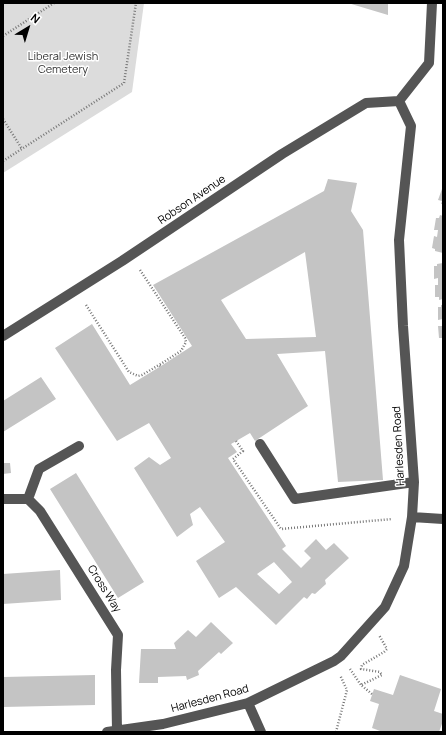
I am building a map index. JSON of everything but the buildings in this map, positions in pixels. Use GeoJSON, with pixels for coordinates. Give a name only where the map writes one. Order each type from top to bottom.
{"type":"FeatureCollection","features":[{"type":"Feature","properties":{"kind":"street"},"geometry":{"type":"LineString","coordinates":[[399,101],[429,64],[432,3]]}},
{"type":"Feature","properties":{"kind":"street","name":"Robson Avenue"},"geometry":{"type":"LineString","coordinates":[[3,336],[122,261],[282,154],[366,103],[399,101]]}},
{"type":"Feature","properties":{"kind":"street","name":"Harlesden Road"},"geometry":{"type":"LineString","coordinates":[[112,731],[163,724],[248,703],[334,662],[385,607],[404,566],[412,517],[414,482],[402,326],[399,240],[412,126],[399,101]]}},
{"type":"Feature","properties":{"kind":"street"},"geometry":{"type":"LineString","coordinates":[[260,444],[295,499],[414,482]]}},
{"type":"Feature","properties":{"kind":"street"},"geometry":{"type":"LineString","coordinates":[[3,499],[28,499],[39,469],[79,446]]}},
{"type":"Feature","properties":{"kind":"street","name":"Cross Way"},"geometry":{"type":"LineString","coordinates":[[28,499],[40,511],[118,635],[112,731]]}},
{"type":"Feature","properties":{"kind":"street"},"geometry":{"type":"LineString","coordinates":[[412,517],[443,519]]}},
{"type":"Feature","properties":{"kind":"street"},"geometry":{"type":"LineString","coordinates":[[248,703],[261,732]]}},
{"type":"Feature","properties":{"kind":"path"},"geometry":{"type":"LineString","coordinates":[[3,36],[54,3]]}},
{"type":"Feature","properties":{"kind":"path"},"geometry":{"type":"LineString","coordinates":[[3,161],[124,83],[136,3]]}},
{"type":"Feature","properties":{"kind":"path"},"geometry":{"type":"LineString","coordinates":[[3,119],[22,149]]}},
{"type":"Feature","properties":{"kind":"path"},"geometry":{"type":"LineString","coordinates":[[86,305],[129,372],[138,376],[160,366],[181,351],[186,342],[185,338],[140,270]]}},
{"type":"Feature","properties":{"kind":"path"},"geometry":{"type":"LineString","coordinates":[[361,685],[382,675],[380,672],[361,669],[362,665],[387,649],[379,635]]}},
{"type":"Feature","properties":{"kind":"path"},"geometry":{"type":"LineString","coordinates":[[336,732],[347,690],[338,670]]}},
{"type":"Feature","properties":{"kind":"path"},"geometry":{"type":"LineString","coordinates":[[351,670],[361,685],[372,694]]}},
{"type":"Feature","properties":{"kind":"green space","name":"Liberal Jewish Cemetery"},"geometry":{"type":"Polygon","coordinates":[[[3,3],[144,3],[132,92],[3,173],[3,3]]]}}]}
